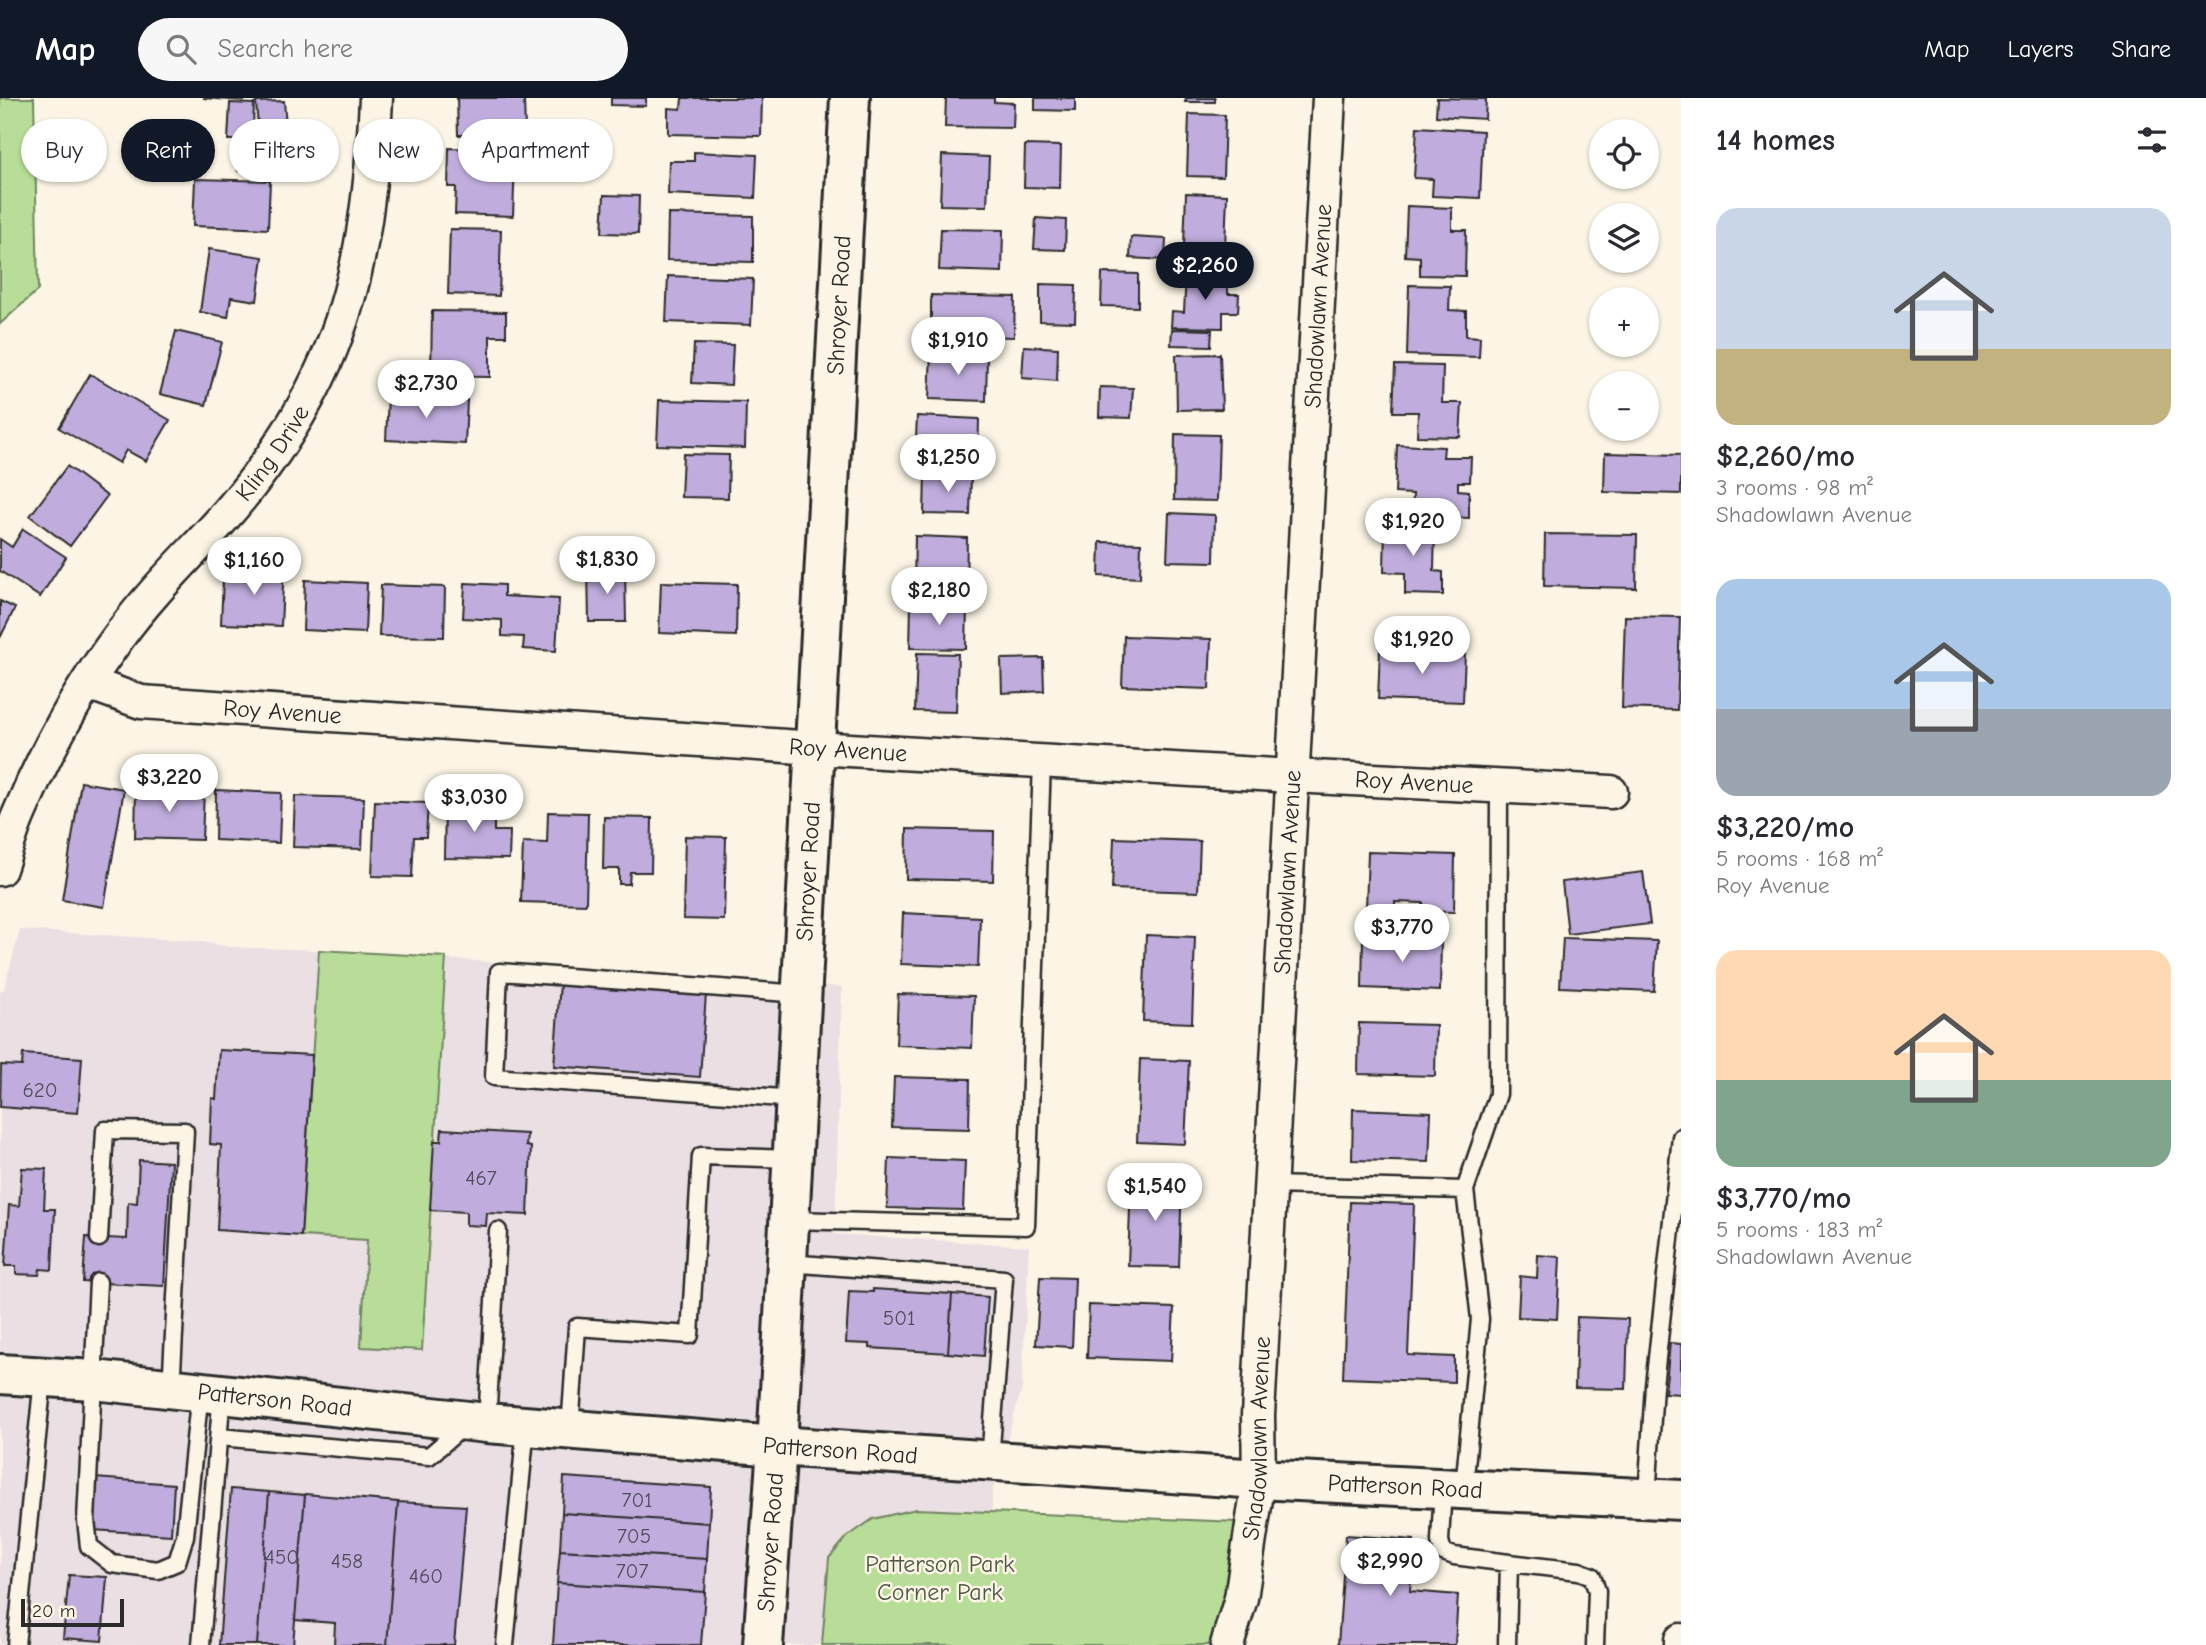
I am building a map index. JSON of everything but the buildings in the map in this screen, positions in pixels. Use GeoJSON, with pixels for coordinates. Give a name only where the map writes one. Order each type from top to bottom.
{"type":"FeatureCollection","features":[{"type":"Feature","properties":{"kind":"main road","name":"Shroyer Road"},"geometry":{"type":"LineString","coordinates":[[763,1645],[777,1446],[850,98]]}},
{"type":"Feature","properties":{"kind":"main road","name":"Patterson Road"},"geometry":{"type":"LineString","coordinates":[[0,1374],[94,1380],[478,1422],[777,1446],[1259,1479],[1664,1499]]}},
{"type":"Feature","properties":{"kind":"street","name":"Kling Drive"},"geometry":{"type":"LineString","coordinates":[[0,869],[19,814],[53,743],[88,683],[121,634],[264,467],[292,426],[325,363],[347,307],[367,217],[376,98]]}},
{"type":"Feature","properties":{"kind":"street","name":"Shadowlawn Avenue"},"geometry":{"type":"LineString","coordinates":[[1227,1645],[1241,1598],[1259,1479],[1258,1415],[1329,98]]}},
{"type":"Feature","properties":{"kind":"street","name":"Roy Avenue"},"geometry":{"type":"LineString","coordinates":[[88,683],[141,702],[815,748],[1611,792]]}},
{"type":"Feature","properties":{"kind":"lane"},"geometry":{"type":"LineString","coordinates":[[789,1220],[1026,1226],[1042,761]]}},
{"type":"Feature","properties":{"kind":"lane"},"geometry":{"type":"LineString","coordinates":[[1499,786],[1498,1094],[1465,1190],[1479,1319],[1453,1487],[1440,1541],[1443,1552],[1454,1556],[1579,1571],[1592,1576],[1597,1591],[1595,1645]]}},
{"type":"Feature","properties":{"kind":"lane"},"geometry":{"type":"LineString","coordinates":[[796,1099],[494,1077],[499,972],[802,994]]}},
{"type":"Feature","properties":{"kind":"lane"},"geometry":{"type":"LineString","coordinates":[[98,1282],[86,1520],[89,1546],[112,1564],[158,1570],[177,1562],[185,1536],[197,1391],[185,1131],[105,1130],[99,1238]]}},
{"type":"Feature","properties":{"kind":"lane"},"geometry":{"type":"LineString","coordinates":[[1664,1499],[1654,1386],[1681,1137]]}},
{"type":"Feature","properties":{"kind":"lane"},"geometry":{"type":"LineString","coordinates":[[570,1430],[577,1327],[690,1335],[701,1156],[793,1159]]}},
{"type":"Feature","properties":{"kind":"lane"},"geometry":{"type":"LineString","coordinates":[[1270,1185],[1465,1190]]}},
{"type":"Feature","properties":{"kind":"lane"},"geometry":{"type":"LineString","coordinates":[[219,1437],[429,1456],[478,1422],[498,1231]]}},
{"type":"Feature","properties":{"kind":"lane"},"geometry":{"type":"LineString","coordinates":[[787,1263],[1003,1279],[990,1460]]}},
{"type":"Feature","properties":{"kind":"lane"},"geometry":{"type":"LineString","coordinates":[[16,1645],[43,1378]]}},
{"type":"Feature","properties":{"kind":"lane"},"geometry":{"type":"LineString","coordinates":[[197,1391],[219,1437],[201,1645]]}},
{"type":"Feature","properties":{"kind":"lane"},"geometry":{"type":"LineString","coordinates":[[505,1645],[526,1426]]}},
{"type":"Feature","properties":{"kind":"lane"},"geometry":{"type":"LineString","coordinates":[[1507,1645],[1509,1563]]}},
{"type":"Feature","properties":{"kind":"shaded area"},"geometry":{"type":"Polygon","coordinates":[[[20,930],[197,941],[230,947],[319,950],[842,987],[835,1234],[1029,1246],[1022,1388],[992,1493],[992,1512],[916,1509],[873,1519],[847,1537],[829,1558],[822,1645],[0,1645],[0,992],[4,989],[20,930]]]}},
{"type":"Feature","properties":{"kind":"green space"},"geometry":{"type":"Polygon","coordinates":[[[0,98],[34,98],[34,119],[21,119],[21,182],[36,182],[38,290],[0,324],[0,98]]]}},
{"type":"Feature","properties":{"kind":"green space"},"geometry":{"type":"Polygon","coordinates":[[[319,950],[446,957],[422,1350],[361,1347],[367,1240],[301,1236],[319,950]]]}},
{"type":"Feature","properties":{"kind":"green space","name":"Patterson Park Corner Park"},"geometry":{"type":"Polygon","coordinates":[[[916,1509],[1238,1522],[1227,1595],[1211,1645],[822,1645],[829,1558],[847,1537],[873,1519],[916,1509]]]}}]}
